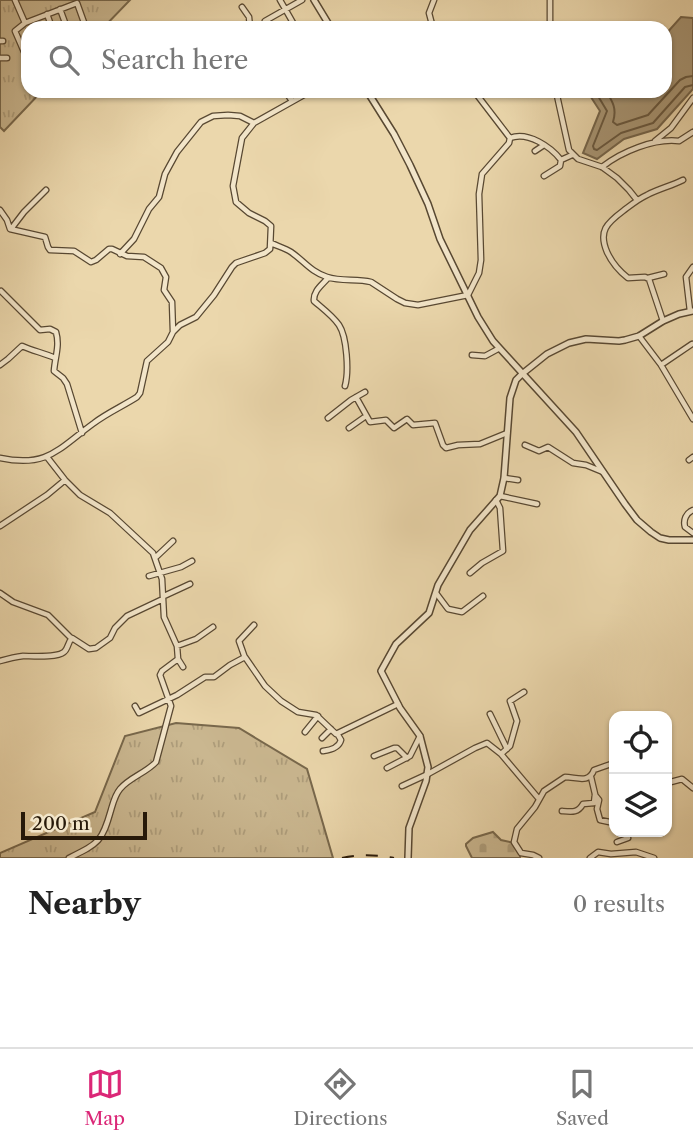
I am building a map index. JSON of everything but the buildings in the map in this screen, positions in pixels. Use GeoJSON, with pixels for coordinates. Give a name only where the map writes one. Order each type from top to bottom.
{"type":"FeatureCollection","features":[{"type":"Feature","properties":{"kind":"street"},"geometry":{"type":"LineString","coordinates":[[15,0],[27,21]]}},
{"type":"Feature","properties":{"kind":"street"},"geometry":{"type":"LineString","coordinates":[[280,0],[292,21]]}},
{"type":"Feature","properties":{"kind":"street"},"geometry":{"type":"LineString","coordinates":[[265,21],[302,0]]}},
{"type":"Feature","properties":{"kind":"street"},"geometry":{"type":"LineString","coordinates":[[314,0],[327,21]]}},
{"type":"Feature","properties":{"kind":"street"},"geometry":{"type":"LineString","coordinates":[[431,21],[429,13],[434,0]]}},
{"type":"Feature","properties":{"kind":"street"},"geometry":{"type":"LineString","coordinates":[[550,0],[550,21]]}},
{"type":"Feature","properties":{"kind":"street"},"geometry":{"type":"LineString","coordinates":[[30,21],[77,3],[83,21]]}},
{"type":"Feature","properties":{"kind":"street"},"geometry":{"type":"LineString","coordinates":[[242,7],[249,21]]}},
{"type":"Feature","properties":{"kind":"street"},"geometry":{"type":"LineString","coordinates":[[60,9],[64,21]]}},
{"type":"Feature","properties":{"kind":"street"},"geometry":{"type":"LineString","coordinates":[[47,14],[50,21]]}},
{"type":"Feature","properties":{"kind":"street"},"geometry":{"type":"LineString","coordinates":[[21,27],[15,31],[21,45]]}},
{"type":"Feature","properties":{"kind":"street"},"geometry":{"type":"LineString","coordinates":[[0,58],[7,58]]}},
{"type":"Feature","properties":{"kind":"street"},"geometry":{"type":"LineString","coordinates":[[0,458],[32,461],[47,457],[59,451],[95,422],[138,396],[147,361],[168,342],[173,332],[196,317],[236,263],[268,252],[271,226],[236,202],[234,177],[242,138],[254,123],[298,98]]}},
{"type":"Feature","properties":{"kind":"street"},"geometry":{"type":"LineString","coordinates":[[371,98],[410,165],[440,239],[483,326],[498,349],[548,399],[576,432],[631,512],[651,532],[669,540],[693,540]]}},
{"type":"Feature","properties":{"kind":"street"},"geometry":{"type":"LineString","coordinates":[[479,98],[510,138]]}},
{"type":"Feature","properties":{"kind":"street"},"geometry":{"type":"LineString","coordinates":[[557,98],[569,150],[578,159],[602,167],[617,177],[637,200]]}},
{"type":"Feature","properties":{"kind":"street"},"geometry":{"type":"LineString","coordinates":[[602,167],[660,139],[693,98]]}},
{"type":"Feature","properties":{"kind":"street"},"geometry":{"type":"LineString","coordinates":[[120,254],[134,239],[149,209],[159,197],[165,174],[177,152],[201,122],[213,116],[228,115],[240,116],[254,123]]}},
{"type":"Feature","properties":{"kind":"street"},"geometry":{"type":"LineString","coordinates":[[651,143],[678,141],[693,132]]}},
{"type":"Feature","properties":{"kind":"street"},"geometry":{"type":"LineString","coordinates":[[510,138],[522,136],[544,145],[561,160]]}},
{"type":"Feature","properties":{"kind":"street"},"geometry":{"type":"LineString","coordinates":[[468,295],[479,273],[481,260],[479,194],[482,174],[509,143],[510,138]]}},
{"type":"Feature","properties":{"kind":"street"},"geometry":{"type":"LineString","coordinates":[[535,152],[544,145]]}},
{"type":"Feature","properties":{"kind":"street"},"geometry":{"type":"LineString","coordinates":[[561,160],[573,155]]}},
{"type":"Feature","properties":{"kind":"street"},"geometry":{"type":"LineString","coordinates":[[544,176],[560,166],[561,160]]}},
{"type":"Feature","properties":{"kind":"street"},"geometry":{"type":"LineString","coordinates":[[664,274],[628,278],[613,264],[603,242],[604,233],[607,224],[637,200],[683,180]]}},
{"type":"Feature","properties":{"kind":"street"},"geometry":{"type":"LineString","coordinates":[[10,229],[46,190]]}},
{"type":"Feature","properties":{"kind":"street"},"geometry":{"type":"LineString","coordinates":[[0,210],[10,229]]}},
{"type":"Feature","properties":{"kind":"street"},"geometry":{"type":"LineString","coordinates":[[10,229],[45,237],[50,250],[74,251],[89,261],[96,260],[111,248],[127,256],[144,257],[165,274],[164,290],[172,302],[173,332]]}},
{"type":"Feature","properties":{"kind":"street"},"geometry":{"type":"LineString","coordinates":[[271,243],[288,250],[308,268],[328,278],[365,280],[405,303],[418,305],[468,295]]}},
{"type":"Feature","properties":{"kind":"street"},"geometry":{"type":"LineString","coordinates":[[408,858],[408,828],[416,812],[428,766],[420,736],[398,704],[383,676],[382,668],[396,644],[429,613],[435,592],[470,530],[498,498],[504,478],[512,391],[516,380],[547,354],[569,343],[586,339],[619,341],[639,336],[663,321],[692,311],[686,277],[693,267]]}},
{"type":"Feature","properties":{"kind":"street"},"geometry":{"type":"LineString","coordinates":[[328,278],[313,297],[341,330],[347,364],[345,386]]}},
{"type":"Feature","properties":{"kind":"street"},"geometry":{"type":"LineString","coordinates":[[647,278],[663,321]]}},
{"type":"Feature","properties":{"kind":"street"},"geometry":{"type":"LineString","coordinates":[[1,291],[40,330],[50,329],[56,332],[58,346],[54,371],[66,384],[82,433]]}},
{"type":"Feature","properties":{"kind":"street"},"geometry":{"type":"LineString","coordinates":[[639,336],[661,365],[693,419]]}},
{"type":"Feature","properties":{"kind":"street"},"geometry":{"type":"LineString","coordinates":[[661,365],[692,344]]}},
{"type":"Feature","properties":{"kind":"street"},"geometry":{"type":"LineString","coordinates":[[0,365],[22,346],[55,358]]}},
{"type":"Feature","properties":{"kind":"street"},"geometry":{"type":"LineString","coordinates":[[472,355],[485,356],[498,349]]}},
{"type":"Feature","properties":{"kind":"street"},"geometry":{"type":"LineString","coordinates":[[328,418],[365,392]]}},
{"type":"Feature","properties":{"kind":"street"},"geometry":{"type":"LineString","coordinates":[[356,397],[369,422],[386,420],[393,428],[407,419],[413,425],[435,423],[446,447],[480,444],[507,433]]}},
{"type":"Feature","properties":{"kind":"street"},"geometry":{"type":"LineString","coordinates":[[349,428],[366,416]]}},
{"type":"Feature","properties":{"kind":"street"},"geometry":{"type":"LineString","coordinates":[[525,445],[539,451],[548,447],[577,465],[586,465],[604,473]]}},
{"type":"Feature","properties":{"kind":"street"},"geometry":{"type":"LineString","coordinates":[[47,457],[80,495],[110,513],[146,545],[155,557],[160,572],[164,617],[183,667]]}},
{"type":"Feature","properties":{"kind":"street"},"geometry":{"type":"LineString","coordinates":[[504,478],[518,480]]}},
{"type":"Feature","properties":{"kind":"street"},"geometry":{"type":"LineString","coordinates":[[0,526],[65,480]]}},
{"type":"Feature","properties":{"kind":"street"},"geometry":{"type":"LineString","coordinates":[[498,498],[537,504]]}},
{"type":"Feature","properties":{"kind":"street"},"geometry":{"type":"LineString","coordinates":[[470,573],[503,551],[498,498]]}},
{"type":"Feature","properties":{"kind":"street"},"geometry":{"type":"LineString","coordinates":[[693,510],[684,520],[685,527],[693,533]]}},
{"type":"Feature","properties":{"kind":"street"},"geometry":{"type":"LineString","coordinates":[[155,557],[173,541]]}},
{"type":"Feature","properties":{"kind":"street"},"geometry":{"type":"LineString","coordinates":[[149,576],[192,561]]}},
{"type":"Feature","properties":{"kind":"street"},"geometry":{"type":"LineString","coordinates":[[0,593],[13,602],[48,615],[71,638],[89,649],[96,648],[110,638],[115,628],[127,616],[190,584]]}},
{"type":"Feature","properties":{"kind":"street"},"geometry":{"type":"LineString","coordinates":[[435,592],[448,608],[462,612],[483,596]]}},
{"type":"Feature","properties":{"kind":"street"},"geometry":{"type":"LineString","coordinates":[[254,625],[239,641],[246,657],[265,685],[281,701],[298,712],[318,716],[337,734],[341,740],[338,745],[323,751]]}},
{"type":"Feature","properties":{"kind":"street"},"geometry":{"type":"LineString","coordinates":[[177,646],[196,639],[213,626]]}},
{"type":"Feature","properties":{"kind":"street"},"geometry":{"type":"LineString","coordinates":[[0,661],[21,656],[59,654],[66,650],[71,638]]}},
{"type":"Feature","properties":{"kind":"street"},"geometry":{"type":"LineString","coordinates":[[135,706],[139,713],[170,699],[205,677],[213,677],[246,657]]}},
{"type":"Feature","properties":{"kind":"street"},"geometry":{"type":"LineString","coordinates":[[69,858],[89,848],[103,836],[118,791],[156,762],[171,706],[160,675],[178,659]]}},
{"type":"Feature","properties":{"kind":"street"},"geometry":{"type":"LineString","coordinates":[[501,754],[510,744],[517,721],[510,701],[524,692]]}},
{"type":"Feature","properties":{"kind":"street"},"geometry":{"type":"LineString","coordinates":[[337,734],[398,704]]}},
{"type":"Feature","properties":{"kind":"street"},"geometry":{"type":"LineString","coordinates":[[490,714],[507,749]]}},
{"type":"Feature","properties":{"kind":"street"},"geometry":{"type":"LineString","coordinates":[[305,732],[318,716]]}},
{"type":"Feature","properties":{"kind":"street"},"geometry":{"type":"LineString","coordinates":[[321,738],[331,729]]}},
{"type":"Feature","properties":{"kind":"street"},"geometry":{"type":"LineString","coordinates":[[387,768],[407,758],[413,752],[420,736]]}},
{"type":"Feature","properties":{"kind":"street"},"geometry":{"type":"LineString","coordinates":[[402,786],[484,744],[490,744],[539,799]]}},
{"type":"Feature","properties":{"kind":"street"},"geometry":{"type":"LineString","coordinates":[[374,756],[397,748],[407,758]]}},
{"type":"Feature","properties":{"kind":"street"},"geometry":{"type":"LineString","coordinates":[[562,811],[574,812],[583,804],[594,803],[591,777],[595,769],[609,765]]}},
{"type":"Feature","properties":{"kind":"street"},"geometry":{"type":"LineString","coordinates":[[539,858],[521,853],[514,842],[517,829],[533,810],[544,790],[565,777],[591,777]]}},
{"type":"Feature","properties":{"kind":"street"},"geometry":{"type":"LineString","coordinates":[[672,782],[682,779],[693,788]]}},
{"type":"Feature","properties":{"kind":"street"},"geometry":{"type":"LineString","coordinates":[[595,794],[599,800],[597,809],[600,820],[609,822]]}},
{"type":"Feature","properties":{"kind":"street"},"geometry":{"type":"LineString","coordinates":[[617,842],[628,837]]}},
{"type":"Feature","properties":{"kind":"street"},"geometry":{"type":"LineString","coordinates":[[590,858],[596,852],[632,852],[654,858]]}},
{"type":"Feature","properties":{"kind":"green space"},"geometry":{"type":"Polygon","coordinates":[[[0,0],[130,0],[110,21],[21,21],[21,98],[35,98],[4,131],[0,127],[0,0]]]}},
{"type":"Feature","properties":{"kind":"green space"},"geometry":{"type":"Polygon","coordinates":[[[176,723],[239,728],[307,769],[333,858],[0,858],[0,853],[95,812],[125,736],[176,723]]]}},
{"type":"Feature","properties":{"kind":"green space"},"geometry":{"type":"Polygon","coordinates":[[[493,832],[501,840],[514,843],[520,858],[472,858],[466,844],[473,838],[493,832]]]}},
{"type":"Feature","properties":{"kind":"water"},"geometry":{"type":"Polygon","coordinates":[[[681,17],[693,18],[693,89],[657,129],[624,139],[597,159],[583,153],[600,111],[592,98],[672,98],[672,27],[681,17]]]}},
{"type":"Feature","properties":{"kind":"railway"},"geometry":{"type":"LineString","coordinates":[[342,858],[368,855],[394,858]]}}]}
